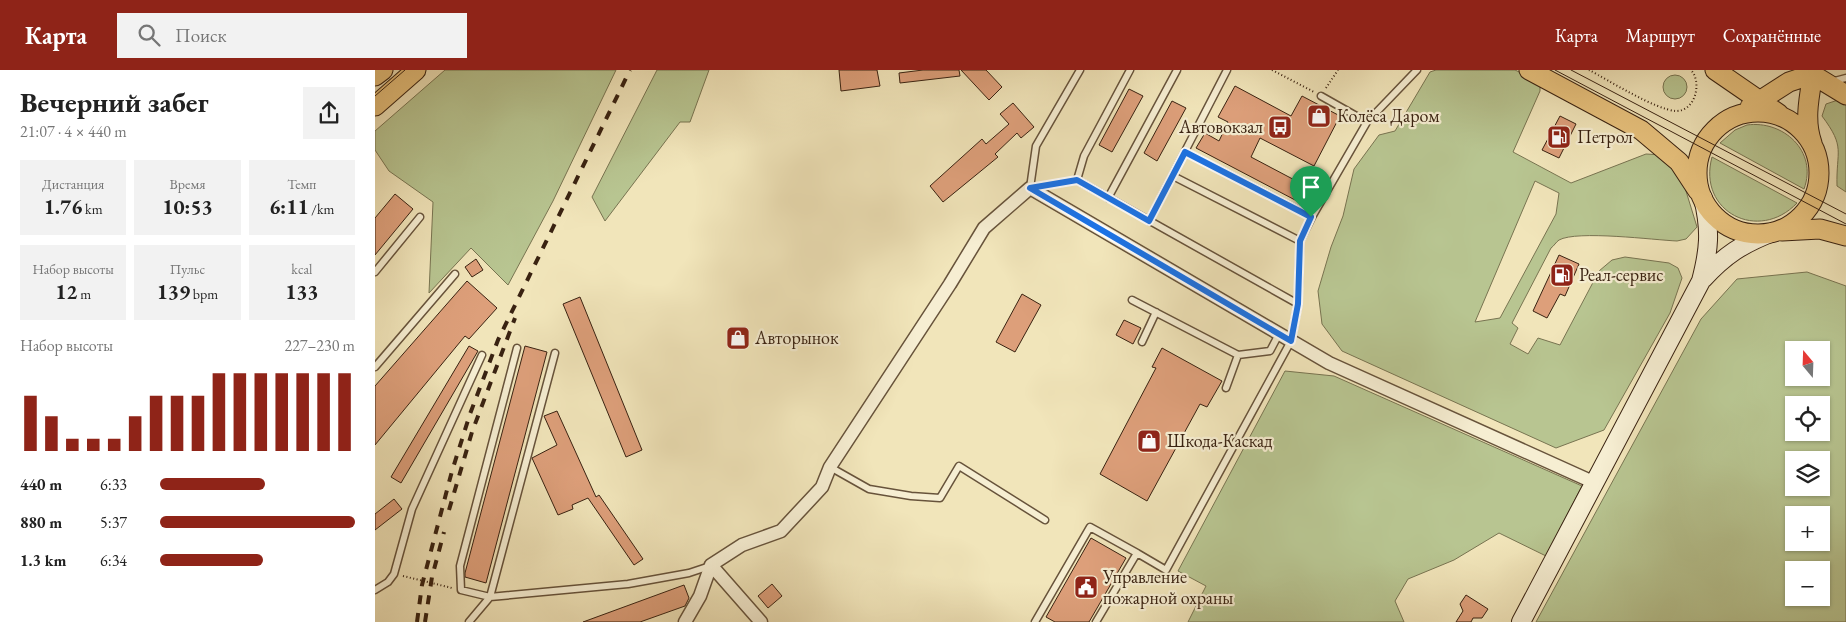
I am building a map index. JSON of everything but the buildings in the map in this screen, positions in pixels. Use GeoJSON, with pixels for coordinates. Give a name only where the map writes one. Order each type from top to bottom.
{"type":"FeatureCollection","features":[{"type":"Feature","properties":{"kind":"main road"},"geometry":{"type":"LineString","coordinates":[[375,76],[383,70]]}},
{"type":"Feature","properties":{"kind":"main road"},"geometry":{"type":"LineString","coordinates":[[375,106],[416,70]]}},
{"type":"Feature","properties":{"kind":"main road"},"geometry":{"type":"LineString","coordinates":[[1529,70],[1641,130],[1679,162],[1715,216],[1730,227],[1752,234],[1820,229],[1846,236]]}},
{"type":"Feature","properties":{"kind":"main road"},"geometry":{"type":"LineString","coordinates":[[1715,70],[1790,121],[1803,132],[1812,144]]}},
{"type":"Feature","properties":{"kind":"main road"},"geometry":{"type":"LineString","coordinates":[[1701,281],[1720,260],[1735,249],[1798,219],[1815,195],[1819,174],[1817,156],[1807,128],[1807,117],[1815,76]]}},
{"type":"Feature","properties":{"kind":"main road"},"geometry":{"type":"LineString","coordinates":[[1521,622],[1593,482],[1701,281],[1709,250],[1708,218],[1697,176],[1701,151],[1713,133],[1759,100],[1789,82],[1815,76],[1846,95]]}},
{"type":"Feature","properties":{"kind":"main road"},"geometry":{"type":"LineString","coordinates":[[1738,116],[1767,113],[1790,121]]}},
{"type":"Feature","properties":{"kind":"street"},"geometry":{"type":"LineString","coordinates":[[685,622],[701,596],[711,565],[742,545],[781,531],[822,486],[830,466],[950,284],[984,228],[1030,188],[1329,363],[1593,482]]}},
{"type":"Feature","properties":{"kind":"street"},"geometry":{"type":"LineString","coordinates":[[711,565],[761,622]]}},
{"type":"Feature","properties":{"kind":"lane"},"geometry":{"type":"LineString","coordinates":[[1030,188],[1036,146],[1080,70]]}},
{"type":"Feature","properties":{"kind":"lane"},"geometry":{"type":"LineString","coordinates":[[1130,70],[1084,156],[1077,180],[1298,304]]}},
{"type":"Feature","properties":{"kind":"lane"},"geometry":{"type":"LineString","coordinates":[[1108,198],[1177,70]]}},
{"type":"Feature","properties":{"kind":"lane"},"geometry":{"type":"LineString","coordinates":[[1149,221],[1227,70]]}},
{"type":"Feature","properties":{"kind":"lane"},"geometry":{"type":"LineString","coordinates":[[1035,622],[1091,527],[1166,570],[1291,341],[1298,304],[1300,241],[1311,217],[1367,122],[1417,70]]}},
{"type":"Feature","properties":{"kind":"lane"},"geometry":{"type":"LineString","coordinates":[[1815,76],[1846,78]]}},
{"type":"Feature","properties":{"kind":"lane"},"geometry":{"type":"LineString","coordinates":[[1321,96],[1367,122]]}},
{"type":"Feature","properties":{"kind":"lane"},"geometry":{"type":"LineString","coordinates":[[1185,152],[1311,217]]}},
{"type":"Feature","properties":{"kind":"lane"},"geometry":{"type":"LineString","coordinates":[[1173,176],[1300,241]]}},
{"type":"Feature","properties":{"kind":"lane"},"geometry":{"type":"LineString","coordinates":[[375,272],[421,217]]}},
{"type":"Feature","properties":{"kind":"lane"},"geometry":{"type":"LineString","coordinates":[[375,367],[455,274]]}},
{"type":"Feature","properties":{"kind":"lane"},"geometry":{"type":"LineString","coordinates":[[1133,300],[1238,356],[1270,351],[1279,334]]}},
{"type":"Feature","properties":{"kind":"lane"},"geometry":{"type":"LineString","coordinates":[[1142,342],[1156,312]]}},
{"type":"Feature","properties":{"kind":"lane"},"geometry":{"type":"LineString","coordinates":[[517,348],[460,566],[461,590],[490,597],[628,584],[689,573],[711,565]]}},
{"type":"Feature","properties":{"kind":"lane"},"geometry":{"type":"LineString","coordinates":[[469,622],[490,597],[555,353]]}},
{"type":"Feature","properties":{"kind":"lane"},"geometry":{"type":"LineString","coordinates":[[375,590],[388,582],[394,574],[412,509],[482,355]]}},
{"type":"Feature","properties":{"kind":"lane"},"geometry":{"type":"LineString","coordinates":[[1226,388],[1238,356]]}},
{"type":"Feature","properties":{"kind":"lane"},"geometry":{"type":"LineString","coordinates":[[830,466],[869,489],[911,496],[940,498],[959,466],[1045,520]]}},
{"type":"Feature","properties":{"kind":"lane"},"geometry":{"type":"LineString","coordinates":[[1097,622],[1137,553]]}},
{"type":"Feature","properties":{"kind":"path"},"geometry":{"type":"LineString","coordinates":[[1272,70],[1321,96],[1338,70]]}},
{"type":"Feature","properties":{"kind":"path"},"geometry":{"type":"LineString","coordinates":[[1589,70],[1658,106],[1677,111],[1687,107],[1698,87],[1697,78],[1691,70]]}},
{"type":"Feature","properties":{"kind":"path"},"geometry":{"type":"LineString","coordinates":[[1030,188],[1077,180]]}},
{"type":"Feature","properties":{"kind":"path"},"geometry":{"type":"LineString","coordinates":[[394,574],[461,590]]}},
{"type":"Feature","properties":{"kind":"green space"},"geometry":{"type":"Polygon","coordinates":[[[445,70],[616,70],[553,201],[508,285],[471,248],[429,293],[433,202],[389,171],[375,150],[375,131],[445,70]]]}},
{"type":"Feature","properties":{"kind":"green space"},"geometry":{"type":"Polygon","coordinates":[[[657,70],[709,70],[690,122],[680,122],[605,221],[592,197],[657,70]]]}},
{"type":"Feature","properties":{"kind":"green space"},"geometry":{"type":"Polygon","coordinates":[[[1436,70],[1515,70],[1540,82],[1540,91],[1513,152],[1571,183],[1646,154],[1664,155],[1682,178],[1697,227],[1686,239],[1677,241],[1616,236],[1582,236],[1559,240],[1551,248],[1512,323],[1518,328],[1510,344],[1528,354],[1538,338],[1560,345],[1599,271],[1612,260],[1625,257],[1669,263],[1678,268],[1682,278],[1670,313],[1604,430],[1556,448],[1342,351],[1322,324],[1318,291],[1331,247],[1343,216],[1354,169],[1379,135],[1395,131],[1430,72],[1436,70]],[[1535,181],[1475,322],[1500,318],[1556,214],[1559,193],[1535,181]]]}},
{"type":"Feature","properties":{"kind":"green space"},"geometry":{"type":"Polygon","coordinates":[[[1675,75],[1680,76],[1686,82],[1686,92],[1680,98],[1675,99],[1670,98],[1664,92],[1663,87],[1664,82],[1670,76],[1675,75]]]}},
{"type":"Feature","properties":{"kind":"green space"},"geometry":{"type":"Polygon","coordinates":[[[1838,100],[1846,104],[1846,192],[1837,186],[1837,143],[1822,116],[1826,104],[1838,100]]]}},
{"type":"Feature","properties":{"kind":"green space"},"geometry":{"type":"Polygon","coordinates":[[[1747,125],[1773,128],[1785,133],[1794,141],[1802,151],[1806,162],[1807,175],[1804,189],[1720,143],[1735,130],[1747,125]]]}},
{"type":"Feature","properties":{"kind":"green space"},"geometry":{"type":"Polygon","coordinates":[[[1712,157],[1797,203],[1782,215],[1766,220],[1749,221],[1735,216],[1722,206],[1714,193],[1710,176],[1712,157]]]}},
{"type":"Feature","properties":{"kind":"green space"},"geometry":{"type":"Polygon","coordinates":[[[1807,272],[1846,286],[1846,622],[1536,622],[1701,319],[1737,279],[1807,272]]]}},
{"type":"Feature","properties":{"kind":"green space"},"geometry":{"type":"Polygon","coordinates":[[[1285,371],[1334,376],[1582,486],[1546,556],[1499,533],[1454,560],[1408,579],[1395,601],[1404,622],[1188,622],[1206,586],[1178,571],[1285,371]]]}},
{"type":"Feature","properties":{"kind":"tram line"},"geometry":{"type":"LineString","coordinates":[[375,96],[405,70]]}},
{"type":"Feature","properties":{"kind":"tram line"},"geometry":{"type":"LineString","coordinates":[[1555,70],[1846,224]]}},
{"type":"Feature","properties":{"kind":"tram line"},"geometry":{"type":"LineString","coordinates":[[1571,70],[1846,214]]}},
{"type":"Feature","properties":{"kind":"railway"},"geometry":{"type":"LineString","coordinates":[[417,622],[422,585],[452,471],[470,414],[498,340],[630,70]]}},
{"type":"Feature","properties":{"kind":"railway"},"geometry":{"type":"LineString","coordinates":[[449,510],[472,432],[515,318]]}},
{"type":"Feature","properties":{"kind":"railway"},"geometry":{"type":"LineString","coordinates":[[425,622],[432,577],[444,532]]}},
{"type":"Feature","properties":{"kind":"place","name":"Колёса Даром"},"geometry":{"type":"Point","coordinates":[1319,116]}},
{"type":"Feature","properties":{"kind":"place","name":"Автовокзал"},"geometry":{"type":"Point","coordinates":[1280,127]}},
{"type":"Feature","properties":{"kind":"place","name":"Петрол"},"geometry":{"type":"Point","coordinates":[1559,137]}},
{"type":"Feature","properties":{"kind":"place","name":"Реал-сервис"},"geometry":{"type":"Point","coordinates":[1562,275]}},
{"type":"Feature","properties":{"kind":"place","name":"Авторынок"},"geometry":{"type":"Point","coordinates":[738,338]}},
{"type":"Feature","properties":{"kind":"place","name":"Шкода-Каскад"},"geometry":{"type":"Point","coordinates":[1149,441]}},
{"type":"Feature","properties":{"kind":"place","name":"Управление пожарной охраны"},"geometry":{"type":"Point","coordinates":[1086,587]}},
{"type":"Feature","properties":{"kind":"route"},"geometry":{"type":"LineString","coordinates":[[1185,152],[1311,217],[1300,241],[1298,304],[1291,341],[1030,188],[1077,180],[1149,221],[1185,152]]}}]}
